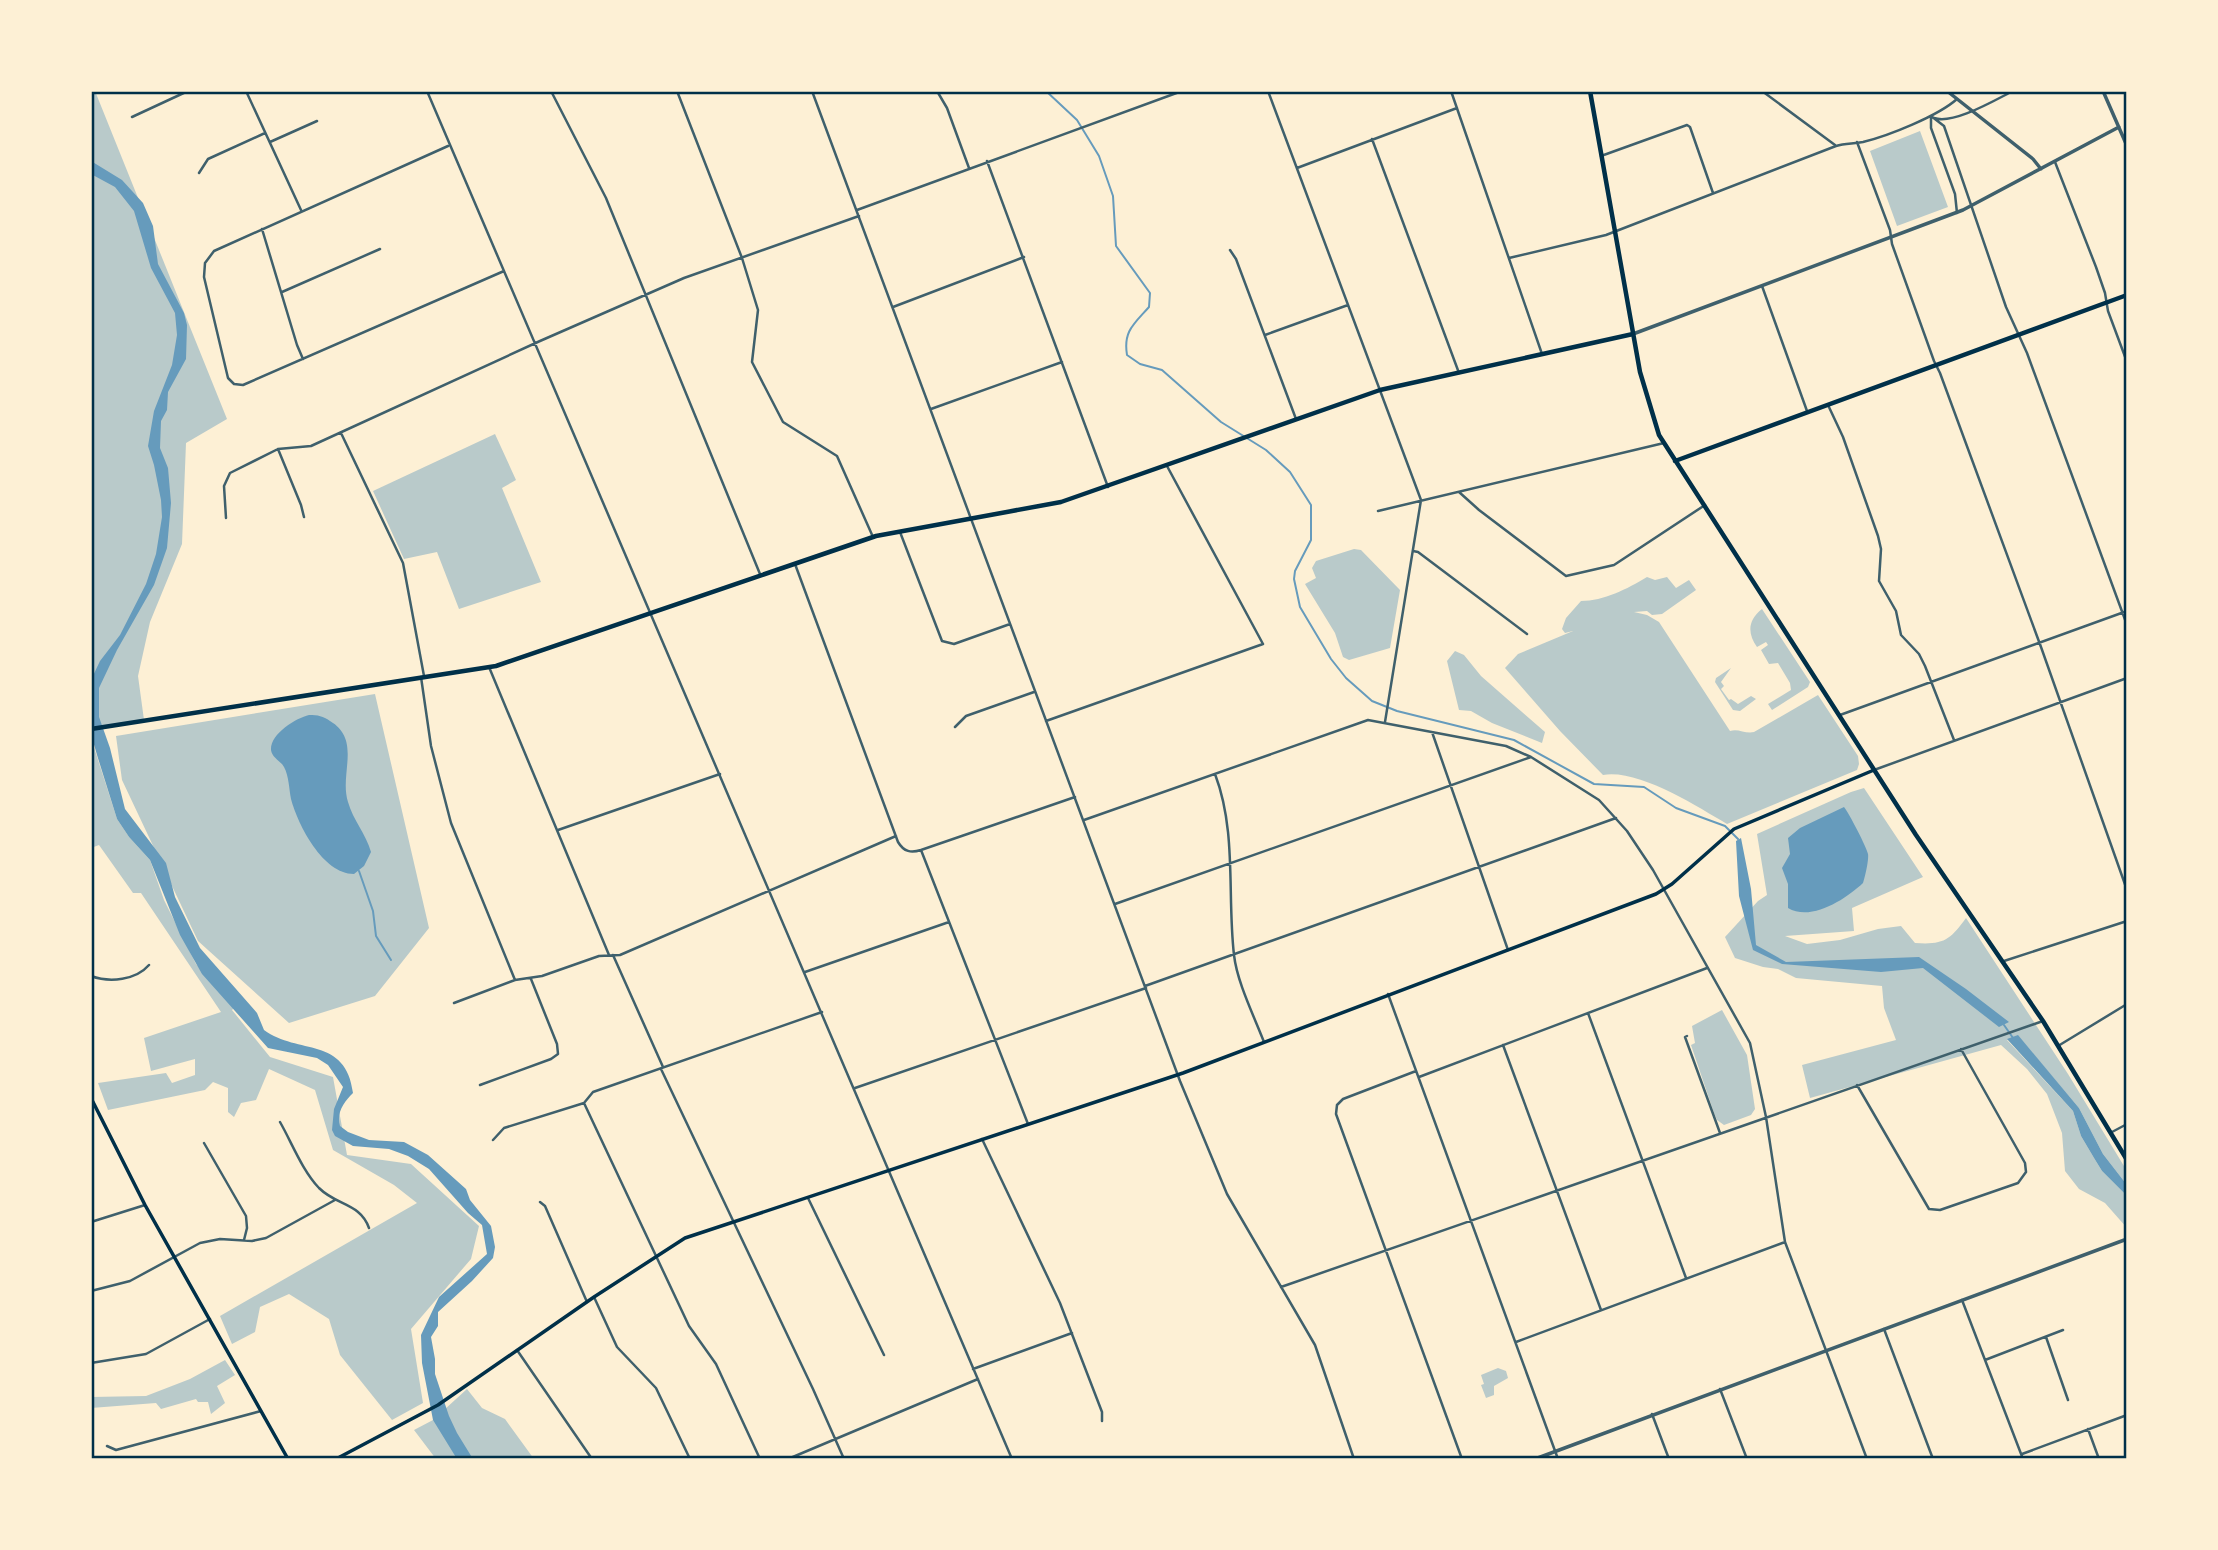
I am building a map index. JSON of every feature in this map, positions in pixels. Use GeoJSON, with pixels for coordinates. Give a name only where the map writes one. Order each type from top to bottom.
{"type":"FeatureCollection","features":[{"type":"Feature","properties":{"kind":"main road"},"geometry":{"type":"LineString","coordinates":[[1590,91],[1641,377],[1664,443],[1952,891],[2043,1021],[2127,1160]]}},
{"type":"Feature","properties":{"kind":"main road"},"geometry":{"type":"LineString","coordinates":[[1675,461],[2127,295]]}},
{"type":"Feature","properties":{"kind":"main road"},"geometry":{"type":"LineString","coordinates":[[91,729],[489,667],[873,537],[1061,502],[1380,390],[1633,334]]}},
{"type":"Feature","properties":{"kind":"main road"},"geometry":{"type":"LineString","coordinates":[[336,1459],[447,1399],[594,1297],[685,1238],[1178,1075],[1637,902],[1665,889],[1734,829],[1874,770]]}},
{"type":"Feature","properties":{"kind":"main road"},"geometry":{"type":"LineString","coordinates":[[91,1098],[145,1205],[288,1459]]}},
{"type":"Feature","properties":{"kind":"street"},"geometry":{"type":"LineString","coordinates":[[132,117],[188,91]]}},
{"type":"Feature","properties":{"kind":"street"},"geometry":{"type":"LineString","coordinates":[[246,91],[301,210]]}},
{"type":"Feature","properties":{"kind":"street"},"geometry":{"type":"LineString","coordinates":[[427,91],[1012,1459]]}},
{"type":"Feature","properties":{"kind":"street"},"geometry":{"type":"LineString","coordinates":[[551,91],[606,198],[760,574]]}},
{"type":"Feature","properties":{"kind":"street"},"geometry":{"type":"LineString","coordinates":[[677,91],[758,310],[752,362],[783,422],[837,456],[873,537]]}},
{"type":"Feature","properties":{"kind":"street"},"geometry":{"type":"LineString","coordinates":[[812,91],[1178,1075],[1227,1194],[1315,1345],[1354,1459]]}},
{"type":"Feature","properties":{"kind":"street"},"geometry":{"type":"LineString","coordinates":[[937,91],[947,108],[970,168]]}},
{"type":"Feature","properties":{"kind":"street"},"geometry":{"type":"LineString","coordinates":[[857,210],[1182,91]]}},
{"type":"Feature","properties":{"kind":"street"},"geometry":{"type":"LineString","coordinates":[[1268,91],[1421,500],[1385,722]]}},
{"type":"Feature","properties":{"kind":"street"},"geometry":{"type":"LineString","coordinates":[[1451,91],[1542,354]]}},
{"type":"Feature","properties":{"kind":"street"},"geometry":{"type":"LineString","coordinates":[[1762,91],[1836,146]]}},
{"type":"Feature","properties":{"kind":"street"},"geometry":{"type":"LineString","coordinates":[[1947,91],[2033,159],[2041,169]]}},
{"type":"Feature","properties":{"kind":"street"},"geometry":{"type":"LineString","coordinates":[[1931,116],[1945,120],[2013,91]]}},
{"type":"Feature","properties":{"kind":"street"},"geometry":{"type":"LineString","coordinates":[[2103,91],[2127,146]]}},
{"type":"Feature","properties":{"kind":"street"},"geometry":{"type":"LineString","coordinates":[[1509,258],[1614,232],[1836,146],[1857,142],[1931,116],[1957,99]]}},
{"type":"Feature","properties":{"kind":"street"},"geometry":{"type":"LineString","coordinates":[[1297,168],[1457,108]]}},
{"type":"Feature","properties":{"kind":"street"},"geometry":{"type":"LineString","coordinates":[[1931,116],[1944,126],[1970,207],[2125,612],[2127,625]]}},
{"type":"Feature","properties":{"kind":"street"},"geometry":{"type":"LineString","coordinates":[[1931,116],[1931,128],[1955,194],[1957,213]]}},
{"type":"Feature","properties":{"kind":"street"},"geometry":{"type":"LineString","coordinates":[[270,142],[317,121]]}},
{"type":"Feature","properties":{"kind":"street"},"geometry":{"type":"LineString","coordinates":[[1601,156],[1687,125],[1713,193]]}},
{"type":"Feature","properties":{"kind":"street"},"geometry":{"type":"LineString","coordinates":[[1633,334],[1957,213],[2119,127]]}},
{"type":"Feature","properties":{"kind":"street"},"geometry":{"type":"LineString","coordinates":[[199,173],[208,159],[265,133]]}},
{"type":"Feature","properties":{"kind":"street"},"geometry":{"type":"LineString","coordinates":[[1372,139],[1459,373]]}},
{"type":"Feature","properties":{"kind":"street"},"geometry":{"type":"LineString","coordinates":[[1857,142],[2127,890]]}},
{"type":"Feature","properties":{"kind":"street"},"geometry":{"type":"LineString","coordinates":[[450,146],[214,251],[204,270],[205,284],[228,378],[234,384],[245,384],[504,271]]}},
{"type":"Feature","properties":{"kind":"street"},"geometry":{"type":"LineString","coordinates":[[987,161],[1108,487]]}},
{"type":"Feature","properties":{"kind":"street"},"geometry":{"type":"LineString","coordinates":[[2055,162],[2127,362]]}},
{"type":"Feature","properties":{"kind":"street"},"geometry":{"type":"LineString","coordinates":[[226,518],[224,485],[230,473],[278,449],[311,446],[684,278],[859,216]]}},
{"type":"Feature","properties":{"kind":"street"},"geometry":{"type":"LineString","coordinates":[[262,228],[303,359]]}},
{"type":"Feature","properties":{"kind":"street"},"geometry":{"type":"LineString","coordinates":[[282,292],[380,249]]}},
{"type":"Feature","properties":{"kind":"street"},"geometry":{"type":"LineString","coordinates":[[1230,250],[1236,259],[1296,419]]}},
{"type":"Feature","properties":{"kind":"street"},"geometry":{"type":"LineString","coordinates":[[893,307],[1024,257]]}},
{"type":"Feature","properties":{"kind":"street"},"geometry":{"type":"LineString","coordinates":[[1762,286],[1808,413]]}},
{"type":"Feature","properties":{"kind":"street"},"geometry":{"type":"LineString","coordinates":[[1264,335],[1348,305]]}},
{"type":"Feature","properties":{"kind":"street"},"geometry":{"type":"LineString","coordinates":[[931,410],[1062,362]]}},
{"type":"Feature","properties":{"kind":"street"},"geometry":{"type":"LineString","coordinates":[[1828,405],[1843,437],[1878,536],[1881,549],[1879,581],[1896,611],[1901,635],[1919,654],[1954,740]]}},
{"type":"Feature","properties":{"kind":"street"},"geometry":{"type":"LineString","coordinates":[[341,433],[403,563],[431,746],[451,823],[515,980]]}},
{"type":"Feature","properties":{"kind":"street"},"geometry":{"type":"LineString","coordinates":[[1378,511],[1664,443]]}},
{"type":"Feature","properties":{"kind":"street"},"geometry":{"type":"LineString","coordinates":[[278,449],[304,517]]}},
{"type":"Feature","properties":{"kind":"street"},"geometry":{"type":"LineString","coordinates":[[1046,721],[1263,644],[1167,466]]}},
{"type":"Feature","properties":{"kind":"street"},"geometry":{"type":"LineString","coordinates":[[1459,492],[1566,576],[1614,565],[1705,505]]}},
{"type":"Feature","properties":{"kind":"street"},"geometry":{"type":"LineString","coordinates":[[900,533],[942,641],[954,644],[1011,623]]}},
{"type":"Feature","properties":{"kind":"street"},"geometry":{"type":"LineString","coordinates":[[1413,551],[1418,551],[1527,635]]}},
{"type":"Feature","properties":{"kind":"street"},"geometry":{"type":"LineString","coordinates":[[795,562],[898,842],[904,850],[921,850],[1075,797]]}},
{"type":"Feature","properties":{"kind":"street"},"geometry":{"type":"LineString","coordinates":[[1839,715],[2125,612]]}},
{"type":"Feature","properties":{"kind":"street"},"geometry":{"type":"LineString","coordinates":[[489,667],[611,955],[844,1459]]}},
{"type":"Feature","properties":{"kind":"street"},"geometry":{"type":"LineString","coordinates":[[1874,770],[2127,678]]}},
{"type":"Feature","properties":{"kind":"street"},"geometry":{"type":"LineString","coordinates":[[956,727],[966,716],[1034,692]]}},
{"type":"Feature","properties":{"kind":"street"},"geometry":{"type":"LineString","coordinates":[[1083,820],[1361,722],[1385,722],[1506,746],[1531,757],[1599,800],[1642,852],[1665,889],[1750,1043],[1766,1117],[1785,1242],[1867,1459]]}},
{"type":"Feature","properties":{"kind":"street"},"geometry":{"type":"LineString","coordinates":[[1432,732],[1508,950]]}},
{"type":"Feature","properties":{"kind":"street"},"geometry":{"type":"LineString","coordinates":[[1115,904],[1531,757]]}},
{"type":"Feature","properties":{"kind":"street"},"geometry":{"type":"LineString","coordinates":[[558,831],[720,774]]}},
{"type":"Feature","properties":{"kind":"street"},"geometry":{"type":"LineString","coordinates":[[1215,774],[1227,814],[1235,963],[1264,1042]]}},
{"type":"Feature","properties":{"kind":"street"},"geometry":{"type":"LineString","coordinates":[[855,1088],[1146,987],[1616,818]]}},
{"type":"Feature","properties":{"kind":"street"},"geometry":{"type":"LineString","coordinates":[[454,1003],[515,980],[531,978],[599,956],[620,955],[896,836]]}},
{"type":"Feature","properties":{"kind":"street"},"geometry":{"type":"LineString","coordinates":[[921,850],[1028,1124]]}},
{"type":"Feature","properties":{"kind":"street"},"geometry":{"type":"LineString","coordinates":[[2003,961],[2127,921]]}},
{"type":"Feature","properties":{"kind":"street"},"geometry":{"type":"LineString","coordinates":[[805,972],[950,922]]}},
{"type":"Feature","properties":{"kind":"street"},"geometry":{"type":"LineString","coordinates":[[91,976],[106,981],[117,980],[143,972],[149,965]]}},
{"type":"Feature","properties":{"kind":"street"},"geometry":{"type":"LineString","coordinates":[[1418,1077],[1707,968]]}},
{"type":"Feature","properties":{"kind":"street"},"geometry":{"type":"LineString","coordinates":[[480,1085],[558,1054],[559,1049],[531,978]]}},
{"type":"Feature","properties":{"kind":"street"},"geometry":{"type":"LineString","coordinates":[[1388,994],[1558,1459]]}},
{"type":"Feature","properties":{"kind":"street"},"geometry":{"type":"LineString","coordinates":[[2058,1045],[2127,1004]]}},
{"type":"Feature","properties":{"kind":"street"},"geometry":{"type":"LineString","coordinates":[[493,1140],[504,1128],[584,1103],[593,1092],[822,1012]]}},
{"type":"Feature","properties":{"kind":"street"},"geometry":{"type":"LineString","coordinates":[[1588,1013],[1686,1278]]}},
{"type":"Feature","properties":{"kind":"street"},"geometry":{"type":"LineString","coordinates":[[1281,1287],[2043,1021]]}},
{"type":"Feature","properties":{"kind":"street"},"geometry":{"type":"LineString","coordinates":[[1687,1036],[1685,1037],[1720,1133]]}},
{"type":"Feature","properties":{"kind":"street"},"geometry":{"type":"LineString","coordinates":[[1503,1045],[1601,1310]]}},
{"type":"Feature","properties":{"kind":"street"},"geometry":{"type":"LineString","coordinates":[[1857,1085],[1928,1209],[1941,1210],[2018,1183],[2026,1172],[2025,1163],[1961,1049]]}},
{"type":"Feature","properties":{"kind":"street"},"geometry":{"type":"LineString","coordinates":[[1416,1071],[1343,1099],[1336,1110],[1462,1459]]}},
{"type":"Feature","properties":{"kind":"street"},"geometry":{"type":"LineString","coordinates":[[584,1103],[689,1326],[716,1364],[760,1459]]}},
{"type":"Feature","properties":{"kind":"street"},"geometry":{"type":"LineString","coordinates":[[280,1122],[313,1180],[335,1200],[362,1213],[369,1228]]}},
{"type":"Feature","properties":{"kind":"street"},"geometry":{"type":"LineString","coordinates":[[2111,1132],[2127,1124]]}},
{"type":"Feature","properties":{"kind":"street"},"geometry":{"type":"LineString","coordinates":[[982,1139],[1060,1303],[1102,1412],[1102,1421]]}},
{"type":"Feature","properties":{"kind":"street"},"geometry":{"type":"LineString","coordinates":[[204,1143],[246,1216],[244,1241]]}},
{"type":"Feature","properties":{"kind":"street"},"geometry":{"type":"LineString","coordinates":[[808,1198],[884,1355]]}},
{"type":"Feature","properties":{"kind":"street"},"geometry":{"type":"LineString","coordinates":[[91,1291],[130,1281],[175,1255],[210,1241],[266,1238],[335,1200]]}},
{"type":"Feature","properties":{"kind":"street"},"geometry":{"type":"LineString","coordinates":[[540,1202],[545,1206],[587,1302]]}},
{"type":"Feature","properties":{"kind":"street"},"geometry":{"type":"LineString","coordinates":[[91,1222],[145,1205]]}},
{"type":"Feature","properties":{"kind":"street"},"geometry":{"type":"LineString","coordinates":[[1535,1459],[2127,1239]]}},
{"type":"Feature","properties":{"kind":"street"},"geometry":{"type":"LineString","coordinates":[[1515,1342],[1785,1242]]}},
{"type":"Feature","properties":{"kind":"street"},"geometry":{"type":"LineString","coordinates":[[594,1297],[617,1347],[656,1388],[691,1459]]}},
{"type":"Feature","properties":{"kind":"street"},"geometry":{"type":"LineString","coordinates":[[1962,1300],[2022,1457],[2127,1415]]}},
{"type":"Feature","properties":{"kind":"street"},"geometry":{"type":"LineString","coordinates":[[91,1363],[146,1354],[210,1319]]}},
{"type":"Feature","properties":{"kind":"street"},"geometry":{"type":"LineString","coordinates":[[1884,1329],[1933,1459]]}},
{"type":"Feature","properties":{"kind":"street"},"geometry":{"type":"LineString","coordinates":[[1985,1360],[2063,1331]]}},
{"type":"Feature","properties":{"kind":"street"},"geometry":{"type":"LineString","coordinates":[[974,1369],[1072,1333]]}},
{"type":"Feature","properties":{"kind":"street"},"geometry":{"type":"LineString","coordinates":[[2046,1337],[2068,1400]]}},
{"type":"Feature","properties":{"kind":"street"},"geometry":{"type":"LineString","coordinates":[[517,1350],[592,1459]]}},
{"type":"Feature","properties":{"kind":"street"},"geometry":{"type":"LineString","coordinates":[[788,1459],[978,1379]]}},
{"type":"Feature","properties":{"kind":"street"},"geometry":{"type":"LineString","coordinates":[[1720,1389],[1747,1459]]}},
{"type":"Feature","properties":{"kind":"street"},"geometry":{"type":"LineString","coordinates":[[107,1446],[116,1450],[261,1411]]}},
{"type":"Feature","properties":{"kind":"street"},"geometry":{"type":"LineString","coordinates":[[1652,1414],[1669,1459]]}},
{"type":"Feature","properties":{"kind":"street"},"geometry":{"type":"LineString","coordinates":[[2088,1429],[2099,1459]]}},
{"type":"Feature","properties":{"kind":"shaded area"},"geometry":{"type":"Polygon","coordinates":[[[91,91],[95,91],[227,419],[186,443],[182,544],[150,622],[138,676],[144,720],[91,729],[91,91]]]}},
{"type":"Feature","properties":{"kind":"shaded area"},"geometry":{"type":"Polygon","coordinates":[[[1920,131],[1948,207],[1897,226],[1870,151],[1920,131]]]}},
{"type":"Feature","properties":{"kind":"shaded area"},"geometry":{"type":"Polygon","coordinates":[[[495,434],[516,480],[502,488],[541,582],[459,609],[437,552],[404,559],[373,491],[495,434]]]}},
{"type":"Feature","properties":{"kind":"shaded area"},"geometry":{"type":"Polygon","coordinates":[[[1354,549],[1361,550],[1400,590],[1390,648],[1349,660],[1343,657],[1335,633],[1305,584],[1316,578],[1312,568],[1316,561],[1354,549]]]}},
{"type":"Feature","properties":{"kind":"shaded area"},"geometry":{"type":"Polygon","coordinates":[[[1647,577],[1655,580],[1667,577],[1676,588],[1689,580],[1696,590],[1662,614],[1634,612],[1659,622],[1730,731],[1754,732],[1818,695],[1858,756],[1857,770],[1727,824],[1650,783],[1617,775],[1603,775],[1505,668],[1518,654],[1573,631],[1565,633],[1562,629],[1566,618],[1581,601],[1607,597],[1647,577]]]}},
{"type":"Feature","properties":{"kind":"shaded area"},"geometry":{"type":"Polygon","coordinates":[[[1762,609],[1810,682],[1808,687],[1772,710],[1768,704],[1791,690],[1790,683],[1778,663],[1769,664],[1761,650],[1768,645],[1766,642],[1757,647],[1750,632],[1754,618],[1762,609]]]}},
{"type":"Feature","properties":{"kind":"shaded area"},"geometry":{"type":"Polygon","coordinates":[[[1455,651],[1464,655],[1481,676],[1545,732],[1542,743],[1492,723],[1471,711],[1459,710],[1447,661],[1455,651]]]}},
{"type":"Feature","properties":{"kind":"shaded area"},"geometry":{"type":"Polygon","coordinates":[[[1731,668],[1721,682],[1724,686],[1721,689],[1729,700],[1738,704],[1751,696],[1756,699],[1740,711],[1733,710],[1715,682],[1716,678],[1731,668]]]}},
{"type":"Feature","properties":{"kind":"shaded area"},"geometry":{"type":"Polygon","coordinates":[[[375,694],[429,928],[375,996],[289,1023],[198,941],[122,780],[116,736],[375,694]]]}},
{"type":"Feature","properties":{"kind":"shaded area"},"geometry":{"type":"Polygon","coordinates":[[[91,738],[117,819],[150,860],[164,900],[196,964],[234,1008],[232,1010],[270,1057],[333,1077],[347,1155],[411,1164],[479,1226],[471,1259],[411,1329],[423,1403],[392,1420],[340,1355],[329,1319],[289,1294],[260,1307],[255,1332],[232,1344],[220,1316],[417,1203],[394,1185],[333,1150],[315,1090],[269,1069],[256,1100],[241,1103],[234,1117],[228,1112],[228,1088],[213,1082],[205,1090],[108,1110],[98,1083],[166,1073],[172,1083],[195,1075],[195,1059],[151,1071],[144,1038],[221,1012],[141,893],[133,893],[99,845],[91,848],[91,738]]]}},
{"type":"Feature","properties":{"kind":"shaded area"},"geometry":{"type":"Polygon","coordinates":[[[1864,788],[1923,877],[1852,908],[1854,931],[1785,936],[1807,944],[1840,940],[1878,929],[1901,926],[1915,943],[1933,943],[1945,940],[1966,918],[2068,1074],[2127,1171],[2127,1185],[2103,1154],[2079,1108],[2018,1036],[2007,1040],[2073,1111],[2081,1136],[2102,1171],[2127,1196],[2127,1228],[2105,1203],[2079,1189],[2065,1171],[2062,1133],[2047,1094],[2027,1069],[2001,1045],[1810,1098],[1802,1065],[1896,1040],[1884,1008],[1882,986],[1796,978],[1778,969],[1735,958],[1725,937],[1758,901],[1767,895],[1757,834],[1864,788]]]}},
{"type":"Feature","properties":{"kind":"shaded area"},"geometry":{"type":"Polygon","coordinates":[[[1722,1010],[1747,1055],[1755,1109],[1751,1115],[1724,1125],[1717,1120],[1714,1113],[1691,1045],[1695,1043],[1692,1026],[1722,1010]]]}},
{"type":"Feature","properties":{"kind":"shaded area"},"geometry":{"type":"Polygon","coordinates":[[[225,1360],[235,1375],[217,1386],[225,1403],[211,1414],[208,1402],[198,1402],[196,1399],[161,1409],[156,1403],[91,1408],[91,1397],[146,1396],[190,1379],[225,1360]]]}},
{"type":"Feature","properties":{"kind":"shaded area"},"geometry":{"type":"Polygon","coordinates":[[[1498,1368],[1506,1371],[1508,1378],[1494,1386],[1494,1395],[1486,1398],[1481,1385],[1484,1384],[1481,1375],[1498,1368]]]}},
{"type":"Feature","properties":{"kind":"shaded area"},"geometry":{"type":"Polygon","coordinates":[[[467,1389],[482,1408],[505,1419],[534,1459],[436,1459],[414,1430],[433,1420],[467,1389]]]}},
{"type":"Feature","properties":{"kind":"water"},"geometry":{"type":"Polygon","coordinates":[[[91,161],[122,180],[143,203],[153,226],[158,264],[184,313],[187,325],[186,359],[168,392],[167,410],[161,421],[160,448],[168,468],[171,503],[167,548],[154,585],[99,688],[99,717],[110,748],[125,809],[166,863],[175,897],[200,948],[257,1013],[264,1030],[277,1038],[331,1055],[341,1063],[349,1075],[353,1093],[342,1108],[340,1126],[369,1140],[404,1142],[428,1155],[466,1189],[470,1200],[491,1226],[495,1247],[493,1258],[438,1312],[438,1326],[431,1337],[435,1374],[449,1416],[473,1459],[457,1459],[433,1420],[422,1363],[421,1335],[439,1297],[487,1254],[482,1225],[429,1169],[408,1156],[389,1149],[353,1146],[335,1136],[332,1130],[334,1109],[343,1087],[328,1065],[317,1058],[268,1048],[202,974],[180,935],[150,860],[117,819],[97,755],[91,734],[91,680],[100,661],[120,635],[146,584],[156,554],[162,517],[161,500],[148,446],[154,411],[172,365],[177,335],[175,313],[151,268],[134,211],[115,187],[91,174],[91,161]]]}},
{"type":"Feature","properties":{"kind":"water"},"geometry":{"type":"Polygon","coordinates":[[[309,715],[327,719],[340,729],[345,738],[348,802],[371,852],[364,866],[354,874],[332,866],[314,846],[294,810],[286,771],[271,750],[279,733],[297,719],[309,715]]]}},
{"type":"Feature","properties":{"kind":"water"},"geometry":{"type":"Polygon","coordinates":[[[1844,807],[1868,854],[1863,883],[1828,907],[1807,912],[1788,908],[1788,884],[1782,868],[1790,854],[1788,838],[1800,828],[1844,807]]]}},
{"type":"Feature","properties":{"kind":"water"},"geometry":{"type":"Polygon","coordinates":[[[1741,838],[1751,889],[1756,945],[1786,962],[1919,957],[2009,1022],[1999,1027],[1923,968],[1881,972],[1782,964],[1753,950],[1739,896],[1736,841],[1741,838]]]}},
{"type":"Feature","properties":{"kind":"water"},"geometry":{"type":"Polygon","coordinates":[[[2018,1035],[2079,1108],[2103,1154],[2127,1185],[2127,1196],[2102,1171],[2081,1136],[2073,1111],[2007,1039],[2018,1035]]]}},
{"type":"Feature","properties":{"kind":"waterway"},"geometry":{"type":"LineString","coordinates":[[1046,91],[1077,120],[1099,156],[1113,196],[1116,246],[1150,293],[1149,307],[1128,334],[1127,355],[1140,364],[1162,370],[1221,422],[1266,450],[1290,472],[1311,505],[1311,540],[1295,571],[1294,579],[1300,607],[1331,659],[1346,678],[1372,701],[1397,711],[1514,740],[1594,784],[1644,787],[1676,808],[1725,826],[1738,839]]}},
{"type":"Feature","properties":{"kind":"waterway"},"geometry":{"type":"LineString","coordinates":[[359,871],[373,911],[376,936],[391,960]]}},
{"type":"Feature","properties":{"kind":"waterway"},"geometry":{"type":"LineString","coordinates":[[2004,1025],[2013,1038]]}}]}
